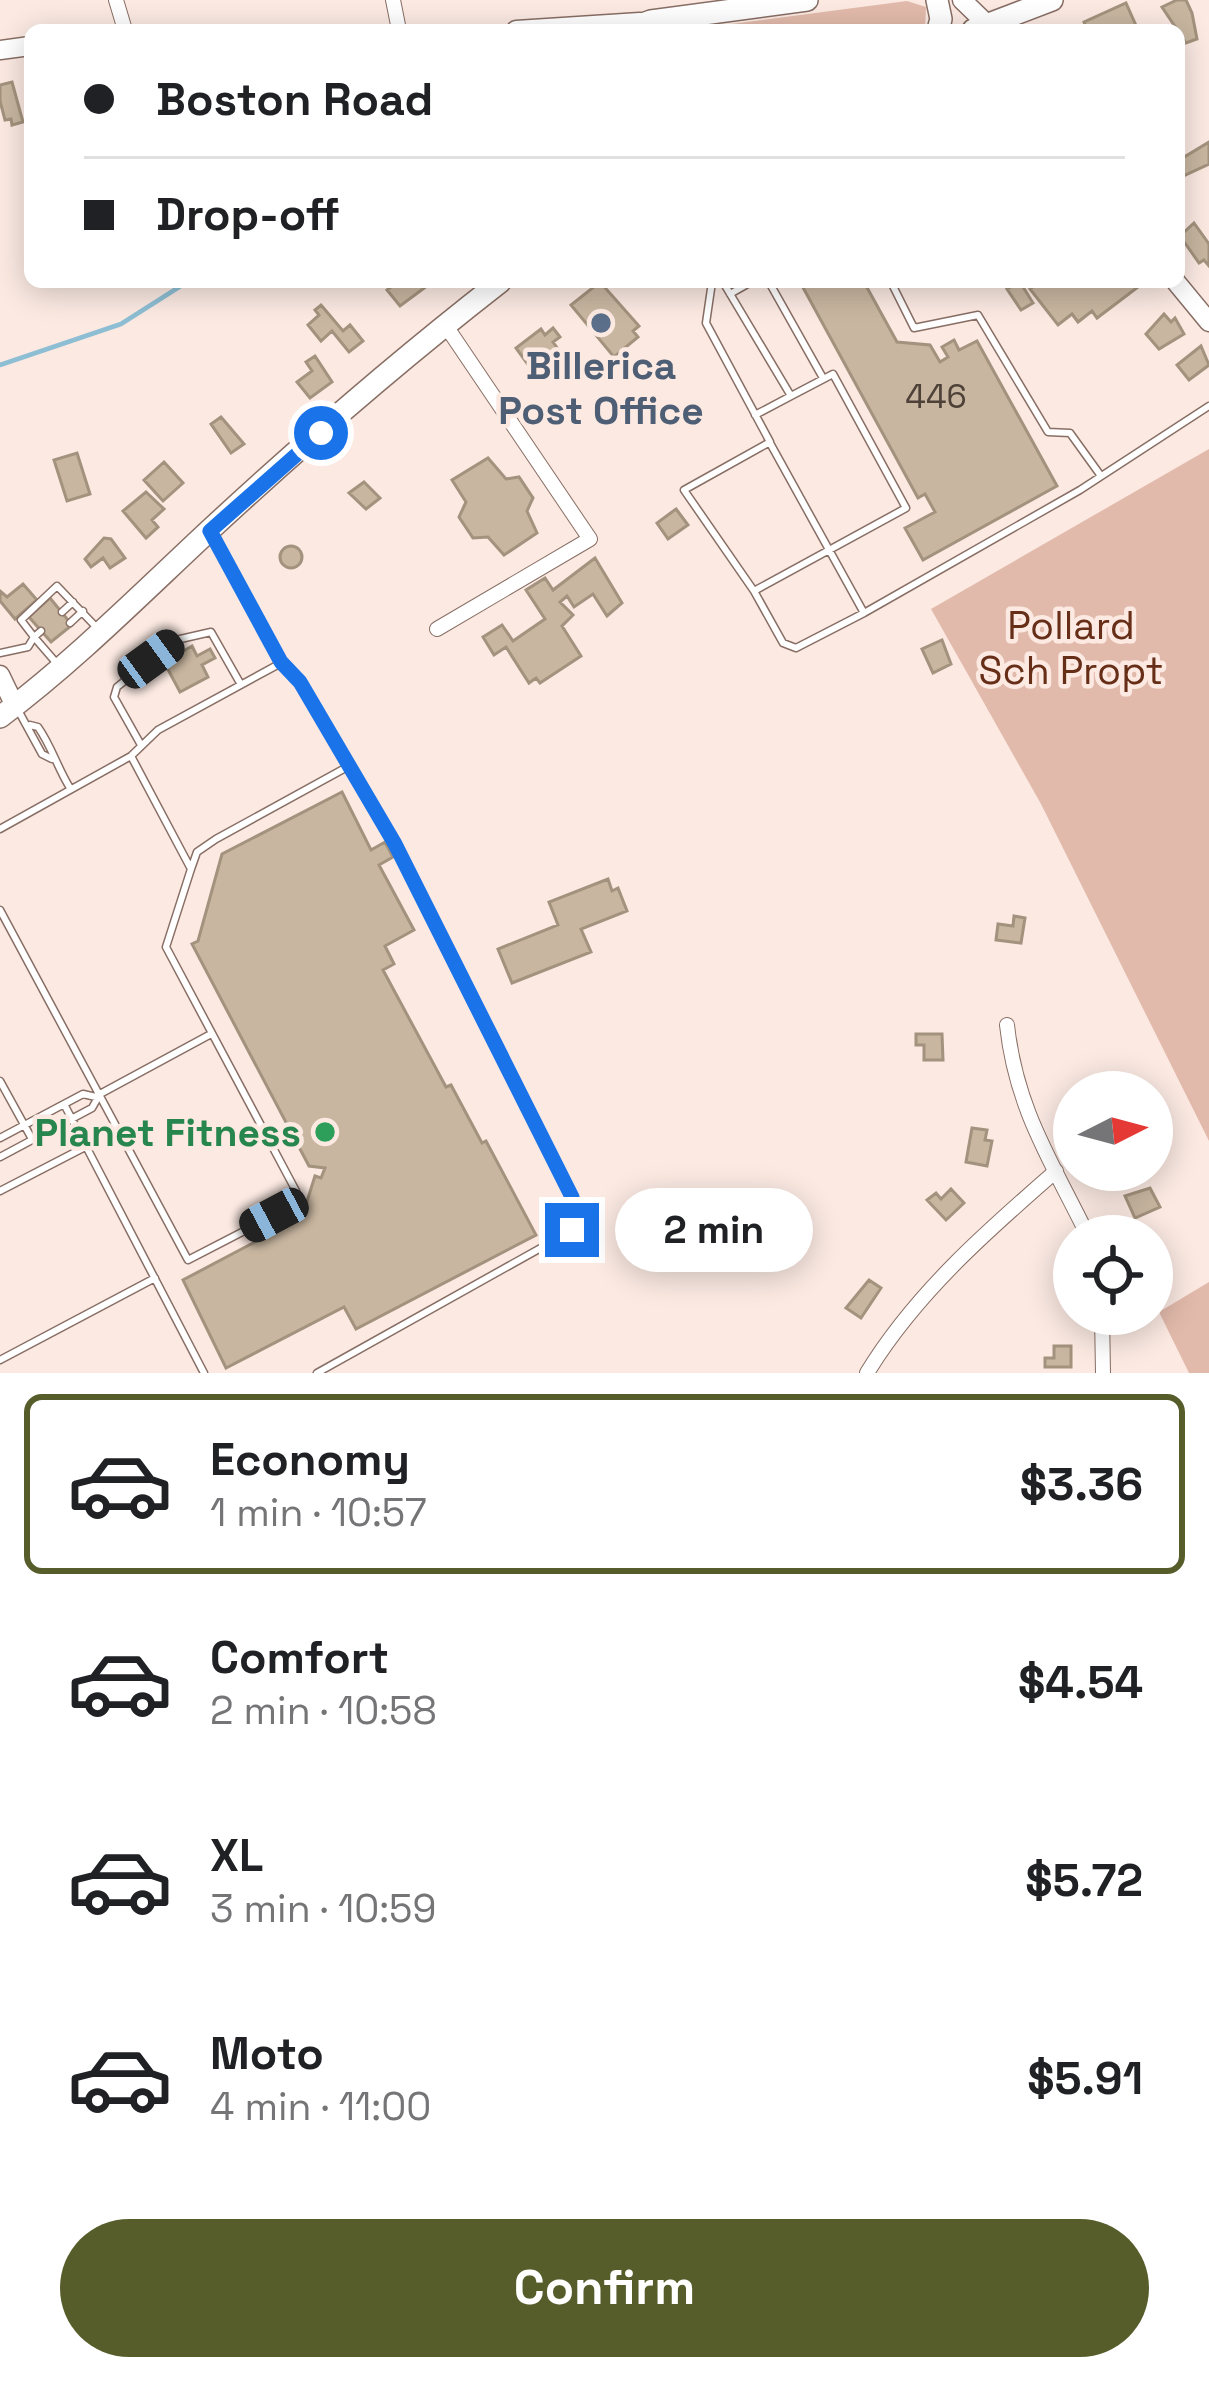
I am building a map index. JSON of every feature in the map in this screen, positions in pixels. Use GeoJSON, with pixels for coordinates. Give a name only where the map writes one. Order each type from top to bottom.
{"type":"FeatureCollection","features":[{"type":"Feature","properties":{"kind":"main road"},"geometry":{"type":"LineString","coordinates":[[563,24],[807,0]]}},
{"type":"Feature","properties":{"kind":"main road"},"geometry":{"type":"LineString","coordinates":[[962,0],[982,24]]}},
{"type":"Feature","properties":{"kind":"main road"},"geometry":{"type":"LineString","coordinates":[[995,24],[1052,0]]}},
{"type":"Feature","properties":{"kind":"main road"},"geometry":{"type":"LineString","coordinates":[[634,24],[650,13]]}},
{"type":"Feature","properties":{"kind":"main road"},"geometry":{"type":"LineString","coordinates":[[0,675],[8,711],[493,288]]}},
{"type":"Feature","properties":{"kind":"main road"},"geometry":{"type":"LineString","coordinates":[[1181,288],[1209,322]]}},
{"type":"Feature","properties":{"kind":"street"},"geometry":{"type":"LineString","coordinates":[[437,629],[590,539],[446,326]]}},
{"type":"Feature","properties":{"kind":"street"},"geometry":{"type":"LineString","coordinates":[[1007,1025],[1012,1073],[1026,1115],[1053,1164]]}},
{"type":"Feature","properties":{"kind":"street"},"geometry":{"type":"LineString","coordinates":[[867,1373],[894,1329],[923,1298],[1053,1175]]}},
{"type":"Feature","properties":{"kind":"street"},"geometry":{"type":"LineString","coordinates":[[1102,1335],[1103,1373]]}},
{"type":"Feature","properties":{"kind":"lane"},"geometry":{"type":"LineString","coordinates":[[711,288],[706,323],[864,613]]}},
{"type":"Feature","properties":{"kind":"lane"},"geometry":{"type":"LineString","coordinates":[[726,288],[791,396]]}},
{"type":"Feature","properties":{"kind":"lane"},"geometry":{"type":"LineString","coordinates":[[730,294],[740,288]]}},
{"type":"Feature","properties":{"kind":"lane"},"geometry":{"type":"LineString","coordinates":[[772,288],[824,379]]}},
{"type":"Feature","properties":{"kind":"lane"},"geometry":{"type":"LineString","coordinates":[[894,288],[914,328],[978,315],[1048,431],[1070,433],[1101,476]]}},
{"type":"Feature","properties":{"kind":"lane"},"geometry":{"type":"LineString","coordinates":[[754,592],[906,508],[833,374],[755,415]]}},
{"type":"Feature","properties":{"kind":"lane"},"geometry":{"type":"LineString","coordinates":[[770,442],[684,490],[783,643],[796,648],[1101,476],[1209,406]]}},
{"type":"Feature","properties":{"kind":"lane"},"geometry":{"type":"LineString","coordinates":[[210,531],[281,662],[300,682],[395,844],[550,1152],[576,1216],[572,1230],[316,1373]]}},
{"type":"Feature","properties":{"kind":"lane"},"geometry":{"type":"LineString","coordinates":[[62,668],[46,643],[21,620],[57,586],[101,632]]}},
{"type":"Feature","properties":{"kind":"lane"},"geometry":{"type":"LineString","coordinates":[[62,612],[74,602]]}},
{"type":"Feature","properties":{"kind":"lane"},"geometry":{"type":"LineString","coordinates":[[70,622],[83,611]]}},
{"type":"Feature","properties":{"kind":"lane"},"geometry":{"type":"LineString","coordinates":[[141,745],[114,697],[117,687],[176,640],[211,632],[240,683]]}},
{"type":"Feature","properties":{"kind":"lane"},"geometry":{"type":"LineString","coordinates":[[0,653],[28,647],[38,634]]}},
{"type":"Feature","properties":{"kind":"lane"},"geometry":{"type":"LineString","coordinates":[[0,829],[131,756],[158,730],[281,662]]}},
{"type":"Feature","properties":{"kind":"lane"},"geometry":{"type":"LineString","coordinates":[[8,711],[38,727],[70,788]]}},
{"type":"Feature","properties":{"kind":"lane"},"geometry":{"type":"LineString","coordinates":[[131,756],[191,869]]}},
{"type":"Feature","properties":{"kind":"lane"},"geometry":{"type":"LineString","coordinates":[[0,910],[188,1260],[274,1215],[296,1191],[166,946],[191,869],[197,852],[216,839],[350,766]]}},
{"type":"Feature","properties":{"kind":"lane"},"geometry":{"type":"LineString","coordinates":[[0,1157],[92,1108],[98,1096],[212,1034]]}},
{"type":"Feature","properties":{"kind":"lane"},"geometry":{"type":"LineString","coordinates":[[0,1081],[32,1139]]}},
{"type":"Feature","properties":{"kind":"lane"},"geometry":{"type":"LineString","coordinates":[[0,1138],[83,1094],[98,1096]]}},
{"type":"Feature","properties":{"kind":"lane"},"geometry":{"type":"LineString","coordinates":[[64,1104],[204,1373]]}},
{"type":"Feature","properties":{"kind":"lane"},"geometry":{"type":"LineString","coordinates":[[0,1191],[87,1146]]}},
{"type":"Feature","properties":{"kind":"lane"},"geometry":{"type":"LineString","coordinates":[[0,1360],[155,1278]]}},
{"type":"Feature","properties":{"kind":"green space"},"geometry":{"type":"Polygon","coordinates":[[[907,1],[926,7],[925,24],[732,24],[907,1]]]}},
{"type":"Feature","properties":{"kind":"green space","name":"Pollard Sch Propt"},"geometry":{"type":"Polygon","coordinates":[[[1209,449],[1209,1141],[1041,804],[931,609],[1209,449]]]}},
{"type":"Feature","properties":{"kind":"green space"},"geometry":{"type":"Polygon","coordinates":[[[1209,1282],[1209,1373],[1189,1373],[1170,1335],[1173,1304],[1209,1282]]]}},
{"type":"Feature","properties":{"kind":"building"},"geometry":{"type":"Polygon","coordinates":[[[1186,0],[1197,39],[1186,43],[1185,24],[1173,24],[1162,7],[1186,0]]]}},
{"type":"Feature","properties":{"kind":"building"},"geometry":{"type":"Polygon","coordinates":[[[1126,3],[1135,24],[1085,24],[1126,3]]]}},
{"type":"Feature","properties":{"kind":"building"},"geometry":{"type":"Polygon","coordinates":[[[12,82],[23,122],[12,125],[11,119],[5,120],[0,85],[12,82]]]}},
{"type":"Feature","properties":{"kind":"building"},"geometry":{"type":"Polygon","coordinates":[[[1209,142],[1209,164],[1185,175],[1185,157],[1209,142]]]}},
{"type":"Feature","properties":{"kind":"building"},"geometry":{"type":"Polygon","coordinates":[[[1194,223],[1209,244],[1209,266],[1204,260],[1199,263],[1185,243],[1185,231],[1194,223]]]}},
{"type":"Feature","properties":{"kind":"building"},"geometry":{"type":"Polygon","coordinates":[[[390,288],[424,288],[400,306],[390,288]]]}},
{"type":"Feature","properties":{"kind":"building"},"geometry":{"type":"Polygon","coordinates":[[[592,288],[605,288],[639,326],[633,331],[638,337],[614,357],[571,305],[592,288]]]}},
{"type":"Feature","properties":{"kind":"building"},"geometry":{"type":"Polygon","coordinates":[[[803,288],[867,288],[897,342],[930,345],[940,362],[948,357],[942,347],[954,340],[959,350],[977,341],[1057,486],[923,560],[905,528],[935,512],[925,494],[918,498],[803,288]]]}},
{"type":"Feature","properties":{"kind":"building"},"geometry":{"type":"Polygon","coordinates":[[[1024,288],[1033,303],[1021,310],[1007,289],[1024,288]]]}},
{"type":"Feature","properties":{"kind":"building"},"geometry":{"type":"Polygon","coordinates":[[[1137,288],[1097,318],[1092,311],[1078,322],[1072,314],[1058,325],[1030,289],[1137,288]]]}},
{"type":"Feature","properties":{"kind":"building"},"geometry":{"type":"Polygon","coordinates":[[[321,305],[343,331],[350,325],[363,341],[349,352],[332,331],[321,341],[308,325],[319,315],[315,310],[321,305]]]}},
{"type":"Feature","properties":{"kind":"building"},"geometry":{"type":"Polygon","coordinates":[[[1164,314],[1171,322],[1175,318],[1184,334],[1159,349],[1146,334],[1164,314]]]}},
{"type":"Feature","properties":{"kind":"building"},"geometry":{"type":"Polygon","coordinates":[[[553,328],[560,337],[553,342],[555,352],[573,372],[565,379],[554,365],[543,373],[537,366],[532,370],[516,348],[541,329],[545,335],[553,328]]]}},
{"type":"Feature","properties":{"kind":"building"},"geometry":{"type":"Polygon","coordinates":[[[1201,346],[1209,365],[1189,380],[1177,365],[1201,346]]]}},
{"type":"Feature","properties":{"kind":"building"},"geometry":{"type":"Polygon","coordinates":[[[315,356],[332,382],[310,398],[297,382],[312,371],[306,362],[315,356]]]}},
{"type":"Feature","properties":{"kind":"building"},"geometry":{"type":"Polygon","coordinates":[[[221,417],[244,444],[231,453],[211,424],[221,417]]]}},
{"type":"Feature","properties":{"kind":"building"},"geometry":{"type":"Polygon","coordinates":[[[77,453],[90,494],[67,501],[54,460],[77,453]]]}},
{"type":"Feature","properties":{"kind":"building"},"geometry":{"type":"Polygon","coordinates":[[[488,458],[506,479],[519,477],[533,498],[527,511],[537,533],[504,555],[488,537],[473,538],[459,517],[466,502],[452,480],[488,458]]]}},
{"type":"Feature","properties":{"kind":"building"},"geometry":{"type":"Polygon","coordinates":[[[164,462],[183,483],[163,501],[144,480],[164,462]]]}},
{"type":"Feature","properties":{"kind":"building"},"geometry":{"type":"Polygon","coordinates":[[[364,482],[380,498],[366,509],[349,493],[364,482]]]}},
{"type":"Feature","properties":{"kind":"building"},"geometry":{"type":"Polygon","coordinates":[[[146,492],[164,509],[152,520],[158,527],[146,538],[123,511],[146,492]]]}},
{"type":"Feature","properties":{"kind":"building"},"geometry":{"type":"Polygon","coordinates":[[[676,509],[688,525],[668,539],[657,523],[676,509]]]}},
{"type":"Feature","properties":{"kind":"building"},"geometry":{"type":"Polygon","coordinates":[[[104,538],[111,539],[125,558],[110,568],[103,558],[91,567],[85,559],[104,538]]]}},
{"type":"Feature","properties":{"kind":"building"},"geometry":{"type":"Polygon","coordinates":[[[291,546],[302,557],[291,568],[280,557],[291,546]]]}},
{"type":"Feature","properties":{"kind":"building"},"geometry":{"type":"Polygon","coordinates":[[[595,558],[622,603],[607,616],[593,594],[574,607],[567,596],[560,602],[573,615],[562,626],[581,656],[540,683],[536,678],[529,683],[506,647],[494,655],[483,637],[502,625],[513,641],[545,619],[526,590],[545,578],[553,590],[595,558]]]}},
{"type":"Feature","properties":{"kind":"building"},"geometry":{"type":"Polygon","coordinates":[[[23,584],[37,600],[15,619],[0,601],[0,591],[7,597],[23,584]]]}},
{"type":"Feature","properties":{"kind":"building"},"geometry":{"type":"Polygon","coordinates":[[[50,598],[72,625],[51,642],[29,617],[50,598]]]}},
{"type":"Feature","properties":{"kind":"building"},"geometry":{"type":"Polygon","coordinates":[[[942,640],[951,664],[933,673],[922,649],[942,640]]]}},
{"type":"Feature","properties":{"kind":"building"},"geometry":{"type":"Polygon","coordinates":[[[192,646],[197,656],[210,649],[215,658],[202,665],[208,677],[180,692],[164,662],[192,646]]]}},
{"type":"Feature","properties":{"kind":"building"},"geometry":{"type":"Polygon","coordinates":[[[342,792],[371,850],[385,842],[393,857],[379,865],[414,930],[385,946],[394,964],[383,970],[446,1087],[451,1085],[482,1143],[486,1141],[536,1235],[356,1329],[344,1307],[226,1368],[183,1280],[302,1217],[315,1176],[321,1178],[325,1168],[309,1166],[192,944],[198,941],[222,854],[342,792]]]}},
{"type":"Feature","properties":{"kind":"building"},"geometry":{"type":"Polygon","coordinates":[[[608,879],[612,891],[618,888],[627,911],[581,929],[591,952],[512,983],[498,949],[558,925],[549,902],[608,879]]]}},
{"type":"Feature","properties":{"kind":"building"},"geometry":{"type":"Polygon","coordinates":[[[1014,916],[1025,918],[1021,943],[996,940],[998,924],[1013,926],[1014,916]]]}},
{"type":"Feature","properties":{"kind":"building"},"geometry":{"type":"Polygon","coordinates":[[[916,1034],[942,1034],[943,1060],[924,1060],[924,1045],[916,1045],[916,1034]]]}},
{"type":"Feature","properties":{"kind":"building"},"geometry":{"type":"Polygon","coordinates":[[[972,1128],[987,1130],[985,1140],[992,1141],[987,1166],[966,1162],[972,1128]]]}},
{"type":"Feature","properties":{"kind":"building"},"geometry":{"type":"Polygon","coordinates":[[[951,1189],[964,1203],[946,1220],[927,1200],[936,1193],[941,1199],[951,1189]]]}},
{"type":"Feature","properties":{"kind":"building"},"geometry":{"type":"Polygon","coordinates":[[[1152,1191],[1160,1207],[1134,1215],[1125,1196],[1152,1191]]]}},
{"type":"Feature","properties":{"kind":"building"},"geometry":{"type":"Polygon","coordinates":[[[869,1280],[881,1288],[861,1318],[846,1308],[869,1280]]]}},
{"type":"Feature","properties":{"kind":"building"},"geometry":{"type":"Polygon","coordinates":[[[1054,1346],[1071,1346],[1071,1367],[1045,1367],[1045,1358],[1054,1358],[1054,1346]]]}},
{"type":"Feature","properties":{"kind":"waterway"},"geometry":{"type":"LineString","coordinates":[[0,365],[121,324],[178,288]]}},
{"type":"Feature","properties":{"kind":"place","name":"Billerica Post Office"},"geometry":{"type":"Point","coordinates":[601,323]}},
{"type":"Feature","properties":{"kind":"place","name":"Planet Fitness"},"geometry":{"type":"Point","coordinates":[325,1132]}},
{"type":"Feature","properties":{"kind":"route"},"geometry":{"type":"LineString","coordinates":[[321,433],[210,531],[281,662],[300,682],[395,844],[572,1197],[576,1216],[572,1230]]}}]}
